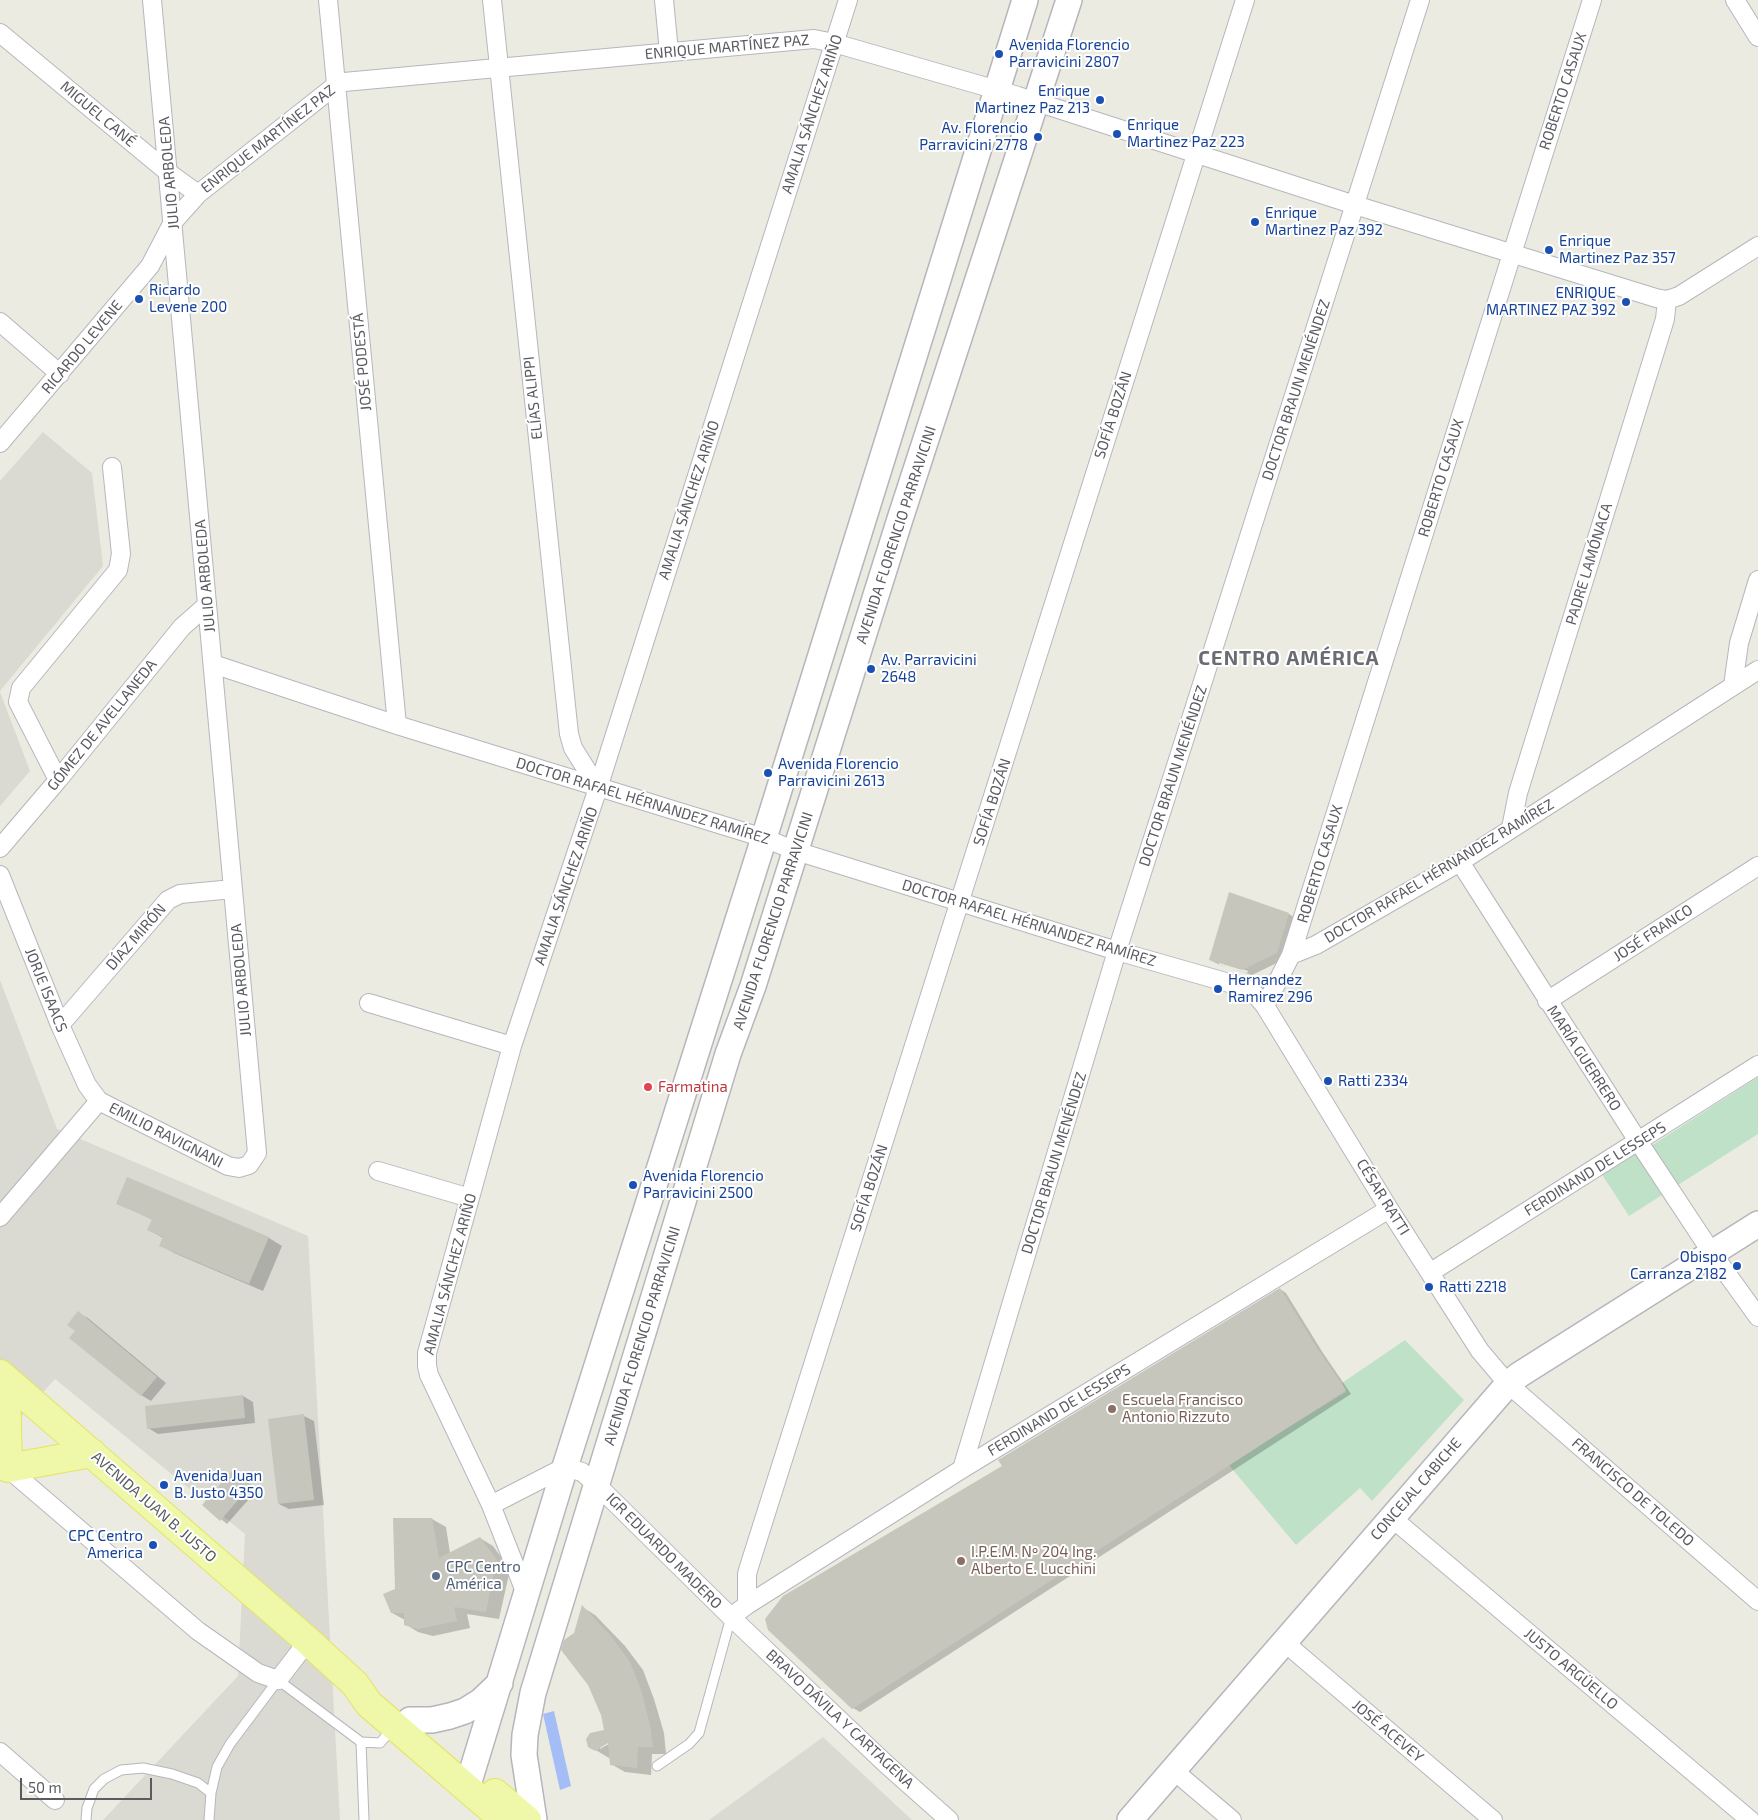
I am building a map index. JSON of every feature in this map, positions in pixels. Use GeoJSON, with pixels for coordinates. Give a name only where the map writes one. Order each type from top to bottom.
{"type":"FeatureCollection","features":[{"type":"Feature","properties":{"kind":"main road"},"geometry":{"type":"LineString","coordinates":[[470,1781],[565,1467],[764,838],[1025,0]]}},
{"type":"Feature","properties":{"kind":"main road","name":"AVENIDA FLORENCIO PARRAVICINI"},"geometry":{"type":"LineString","coordinates":[[534,1820],[524,1755],[528,1713],[726,1064],[753,986],[900,519],[1069,0]]}},
{"type":"Feature","properties":{"kind":"main road","name":"CONCEJAL CABICHE"},"geometry":{"type":"LineString","coordinates":[[1130,1820],[1508,1384],[1519,1375],[1758,1224]]}},
{"type":"Feature","properties":{"kind":"main road"},"geometry":{"type":"LineString","coordinates":[[3,1377],[2,1468],[92,1453]]}},
{"type":"Feature","properties":{"kind":"main road","name":"AVENIDA JUAN B. JUSTO"},"geometry":{"type":"LineString","coordinates":[[3,1377],[308,1641],[356,1684],[369,1704],[403,1723],[470,1781],[527,1820]]}},
{"type":"Feature","properties":{"kind":"main road"},"geometry":{"type":"LineString","coordinates":[[403,1723],[432,1720],[465,1711],[481,1702],[500,1683]]}},
{"type":"Feature","properties":{"kind":"main road","name":"AVENIDA JUAN B. JUSTO"},"geometry":{"type":"LineString","coordinates":[[470,1781],[504,1820]]}},
{"type":"Feature","properties":{"kind":"street","name":"JULIO ARBOLEDA"},"geometry":{"type":"LineString","coordinates":[[152,0],[174,222],[257,1153]]}},
{"type":"Feature","properties":{"kind":"street","name":"JOSÉ PODESTÁ"},"geometry":{"type":"LineString","coordinates":[[328,0],[397,725]]}},
{"type":"Feature","properties":{"kind":"street","name":"ELÍAS ALIPPI"},"geometry":{"type":"LineString","coordinates":[[492,0],[569,734],[573,748],[598,788]]}},
{"type":"Feature","properties":{"kind":"street"},"geometry":{"type":"LineString","coordinates":[[664,0],[669,52]]}},
{"type":"Feature","properties":{"kind":"street","name":"SOFÍA BOZÁN"},"geometry":{"type":"LineString","coordinates":[[747,1605],[749,1567],[1245,0]]}},
{"type":"Feature","properties":{"kind":"street","name":"DOCTOR BRAUN MENÉNDEZ"},"geometry":{"type":"LineString","coordinates":[[962,1469],[1117,951],[1420,0]]}},
{"type":"Feature","properties":{"kind":"street","name":"ROBERTO CASAUX"},"geometry":{"type":"LineString","coordinates":[[1291,956],[1592,0]]}},
{"type":"Feature","properties":{"kind":"street"},"geometry":{"type":"LineString","coordinates":[[1735,0],[1758,37]]}},
{"type":"Feature","properties":{"kind":"street","name":"AMALIA SÁNCHEZ ARIÑO"},"geometry":{"type":"LineString","coordinates":[[526,1594],[491,1505],[429,1375],[427,1353],[512,1046],[598,788],[834,43],[844,3]]}},
{"type":"Feature","properties":{"kind":"street","name":"MIGUEL CANÉ"},"geometry":{"type":"LineString","coordinates":[[0,33],[169,173],[198,194]]}},
{"type":"Feature","properties":{"kind":"street","name":"ENRIQUE MARTÍNEZ PAZ"},"geometry":{"type":"LineString","coordinates":[[174,222],[198,194],[336,85],[344,82],[814,39],[834,43],[1037,102],[1355,204],[1656,298],[1668,300]]}},
{"type":"Feature","properties":{"kind":"street","name":"RICARDO LEVENE"},"geometry":{"type":"LineString","coordinates":[[0,443],[150,266],[174,222]]}},
{"type":"Feature","properties":{"kind":"street"},"geometry":{"type":"LineString","coordinates":[[1668,300],[1679,296],[1758,246]]}},
{"type":"Feature","properties":{"kind":"street","name":"PADRE LAMÓNACA"},"geometry":{"type":"LineString","coordinates":[[1511,828],[1518,793],[1665,320],[1668,300]]}},
{"type":"Feature","properties":{"kind":"street"},"geometry":{"type":"LineString","coordinates":[[0,322],[60,374]]}},
{"type":"Feature","properties":{"kind":"street"},"geometry":{"type":"LineString","coordinates":[[58,780],[18,702],[21,688],[118,570],[121,554],[112,467]]}},
{"type":"Feature","properties":{"kind":"street"},"geometry":{"type":"LineString","coordinates":[[1733,686],[1739,643],[1758,580]]}},
{"type":"Feature","properties":{"kind":"street","name":"GÓMEZ DE AVELLANEDA"},"geometry":{"type":"LineString","coordinates":[[0,848],[58,780],[182,627],[207,605]]}},
{"type":"Feature","properties":{"kind":"street","name":"DOCTOR RAFAEL HÉRNANDEZ RAMÍREZ"},"geometry":{"type":"LineString","coordinates":[[213,664],[397,725],[764,838],[796,851],[1117,951],[1243,987],[1259,997],[1265,1006]]}},
{"type":"Feature","properties":{"kind":"street","name":"DOCTOR RAFAEL HÉRNANDEZ RAMÍREZ"},"geometry":{"type":"LineString","coordinates":[[1291,956],[1316,945],[1460,862],[1758,670]]}},
{"type":"Feature","properties":{"kind":"street","name":"MARÍA GUERRERO"},"geometry":{"type":"LineString","coordinates":[[1460,862],[1638,1141],[1712,1253],[1758,1317]]}},
{"type":"Feature","properties":{"kind":"street","name":"JOSÉ FRANCO"},"geometry":{"type":"LineString","coordinates":[[1547,1001],[1758,866]]}},
{"type":"Feature","properties":{"kind":"street","name":"JORJE ISAACS"},"geometry":{"type":"LineString","coordinates":[[0,875],[60,1025],[87,1084],[99,1101]]}},
{"type":"Feature","properties":{"kind":"street","name":"DÍAZ MIRÓN"},"geometry":{"type":"LineString","coordinates":[[60,1025],[168,900],[180,894],[233,889]]}},
{"type":"Feature","properties":{"kind":"street"},"geometry":{"type":"LineString","coordinates":[[1265,1006],[1291,956]]}},
{"type":"Feature","properties":{"kind":"street"},"geometry":{"type":"LineString","coordinates":[[370,1003],[512,1046]]}},
{"type":"Feature","properties":{"kind":"street","name":"CÉSAR RATTI"},"geometry":{"type":"LineString","coordinates":[[1265,1006],[1389,1209],[1480,1351],[1508,1384]]}},
{"type":"Feature","properties":{"kind":"street","name":"FERDINAND DE LESSEPS"},"geometry":{"type":"LineString","coordinates":[[1431,1272],[1758,1065]]}},
{"type":"Feature","properties":{"kind":"street"},"geometry":{"type":"LineString","coordinates":[[0,1217],[99,1101]]}},
{"type":"Feature","properties":{"kind":"street","name":"EMILIO RAVIGNANI"},"geometry":{"type":"LineString","coordinates":[[99,1101],[228,1166],[239,1168],[250,1165],[257,1153]]}},
{"type":"Feature","properties":{"kind":"street"},"geometry":{"type":"LineString","coordinates":[[378,1171],[470,1198]]}},
{"type":"Feature","properties":{"kind":"street","name":"FERDINAND DE LESSEPS"},"geometry":{"type":"LineString","coordinates":[[731,1617],[962,1469],[1389,1209]]}},
{"type":"Feature","properties":{"kind":"street","name":"FRANCISCO DE TOLEDO"},"geometry":{"type":"LineString","coordinates":[[1508,1384],[1758,1601]]}},
{"type":"Feature","properties":{"kind":"street"},"geometry":{"type":"LineString","coordinates":[[491,1505],[565,1467]]}},
{"type":"Feature","properties":{"kind":"street","name":"IGR EDUARDO MADERO"},"geometry":{"type":"LineString","coordinates":[[565,1467],[582,1472],[597,1484],[731,1617]]}},
{"type":"Feature","properties":{"kind":"street"},"geometry":{"type":"LineString","coordinates":[[2,1468],[198,1631],[258,1673],[278,1680],[308,1641]]}},
{"type":"Feature","properties":{"kind":"street","name":"JUSTO ARGÜELLO"},"geometry":{"type":"LineString","coordinates":[[1392,1518],[1750,1820]]}},
{"type":"Feature","properties":{"kind":"street","name":"BRAVO DÁVILA Y CARTAGENA"},"geometry":{"type":"LineString","coordinates":[[731,1617],[886,1764],[949,1820]]}},
{"type":"Feature","properties":{"kind":"street","name":"JOSÉ ACEVEY"},"geometry":{"type":"LineString","coordinates":[[1284,1642],[1493,1820]]}},
{"type":"Feature","properties":{"kind":"street"},"geometry":{"type":"LineString","coordinates":[[0,1752],[55,1800]]}},
{"type":"Feature","properties":{"kind":"street"},"geometry":{"type":"LineString","coordinates":[[1173,1770],[1232,1820]]}},
{"type":"Feature","properties":{"kind":"lane"},"geometry":{"type":"LineString","coordinates":[[657,1766],[689,1744],[699,1733],[731,1617]]}},
{"type":"Feature","properties":{"kind":"lane"},"geometry":{"type":"LineString","coordinates":[[209,1820],[211,1792],[218,1767],[230,1744],[278,1680],[361,1742],[380,1743],[403,1723]]}},
{"type":"Feature","properties":{"kind":"lane"},"geometry":{"type":"LineString","coordinates":[[361,1742],[364,1820]]}},
{"type":"Feature","properties":{"kind":"lane"},"geometry":{"type":"LineString","coordinates":[[86,1820],[87,1808],[94,1789],[104,1779],[121,1770],[143,1768],[172,1774],[198,1783],[211,1792]]}},
{"type":"Feature","properties":{"kind":"shaded area"},"geometry":{"type":"Polygon","coordinates":[[[43,432],[92,473],[103,566],[0,691],[0,481],[43,432]]]}},
{"type":"Feature","properties":{"kind":"shaded area"},"geometry":{"type":"Polygon","coordinates":[[[0,692],[30,771],[0,806],[0,692]]]}},
{"type":"Feature","properties":{"kind":"shaded area"},"geometry":{"type":"Polygon","coordinates":[[[0,980],[57,1129],[308,1236],[340,1820],[103,1820],[238,1676],[245,1534],[55,1379],[0,1440],[0,980]]]}},
{"type":"Feature","properties":{"kind":"shaded area"},"geometry":{"type":"Polygon","coordinates":[[[823,1737],[912,1820],[709,1820],[823,1737]]]}},
{"type":"Feature","properties":{"kind":"green space"},"geometry":{"type":"Polygon","coordinates":[[[1758,1077],[1758,1134],[1675,1187],[1651,1146],[1758,1077]]]}},
{"type":"Feature","properties":{"kind":"green space"},"geometry":{"type":"Polygon","coordinates":[[[1635,1153],[1662,1195],[1629,1216],[1601,1173],[1635,1153]]]}},
{"type":"Feature","properties":{"kind":"green space"},"geometry":{"type":"Polygon","coordinates":[[[1405,1340],[1464,1400],[1372,1501],[1360,1488],[1296,1545],[1228,1464],[1346,1392],[1342,1383],[1405,1340]]]}},
{"type":"Feature","properties":{"kind":"water"},"geometry":{"type":"Polygon","coordinates":[[[554,1711],[571,1786],[560,1790],[543,1714],[554,1711]]]}},
{"type":"Feature","properties":{"kind":"building"},"geometry":{"type":"Polygon","coordinates":[[[1229,892],[1289,913],[1277,953],[1242,970],[1209,960],[1229,892]]]}},
{"type":"Feature","properties":{"kind":"building"},"geometry":{"type":"Polygon","coordinates":[[[127,1177],[269,1237],[249,1284],[159,1246],[163,1237],[147,1230],[152,1219],[116,1204],[127,1177]]]}},
{"type":"Feature","properties":{"kind":"building","name":"I.P.E.M. Nº 204 Ing. Alberto E. Lucchini"},"geometry":{"type":"Polygon","coordinates":[[[1280,1288],[1317,1348],[1346,1390],[852,1709],[768,1630],[765,1619],[783,1596],[1002,1466],[998,1460],[1280,1288]]]}},
{"type":"Feature","properties":{"kind":"building"},"geometry":{"type":"Polygon","coordinates":[[[78,1311],[157,1377],[141,1396],[69,1338],[75,1331],[67,1325],[78,1311]]]}},
{"type":"Feature","properties":{"kind":"building"},"geometry":{"type":"Polygon","coordinates":[[[243,1395],[245,1418],[147,1429],[145,1406],[243,1395]]]}},
{"type":"Feature","properties":{"kind":"building"},"geometry":{"type":"Polygon","coordinates":[[[304,1414],[314,1500],[278,1504],[268,1419],[304,1414]]]}},
{"type":"Feature","properties":{"kind":"building"},"geometry":{"type":"Polygon","coordinates":[[[233,1470],[251,1485],[220,1521],[202,1505],[233,1470]]]}},
{"type":"Feature","properties":{"kind":"building","name":"CPC Centro América"},"geometry":{"type":"Polygon","coordinates":[[[393,1518],[432,1518],[439,1558],[480,1537],[500,1564],[495,1567],[486,1612],[454,1607],[457,1621],[418,1629],[404,1625],[404,1613],[391,1613],[383,1594],[395,1589],[393,1518]]]}},
{"type":"Feature","properties":{"kind":"building"},"geometry":{"type":"Polygon","coordinates":[[[582,1605],[611,1636],[630,1662],[641,1690],[650,1725],[653,1747],[638,1747],[637,1768],[610,1765],[608,1743],[595,1751],[588,1747],[586,1739],[590,1733],[604,1730],[601,1715],[588,1685],[561,1650],[564,1640],[574,1633],[582,1605]]]}},
{"type":"Feature","properties":{"kind":"place","name":"Avenida Florencio Parravicini 2807"},"geometry":{"type":"Point","coordinates":[999,54]}},
{"type":"Feature","properties":{"kind":"place","name":"Enrique Martinez Paz 213"},"geometry":{"type":"Point","coordinates":[1100,100]}},
{"type":"Feature","properties":{"kind":"place","name":"Enrique Martinez Paz 223"},"geometry":{"type":"Point","coordinates":[1117,134]}},
{"type":"Feature","properties":{"kind":"place","name":"Av. Florencio Parravicini 2778"},"geometry":{"type":"Point","coordinates":[1038,137]}},
{"type":"Feature","properties":{"kind":"place","name":"Enrique Martinez Paz 392"},"geometry":{"type":"Point","coordinates":[1255,222]}},
{"type":"Feature","properties":{"kind":"place","name":"Enrique Martinez Paz 357"},"geometry":{"type":"Point","coordinates":[1549,250]}},
{"type":"Feature","properties":{"kind":"place","name":"Ricardo Levene 200"},"geometry":{"type":"Point","coordinates":[139,299]}},
{"type":"Feature","properties":{"kind":"place","name":"ENRIQUE MARTINEZ PAZ 392"},"geometry":{"type":"Point","coordinates":[1626,302]}},
{"type":"Feature","properties":{"kind":"place","name":"Av. Parravicini 2648"},"geometry":{"type":"Point","coordinates":[871,669]}},
{"type":"Feature","properties":{"kind":"place","name":"Avenida Florencio Parravicini 2613"},"geometry":{"type":"Point","coordinates":[768,773]}},
{"type":"Feature","properties":{"kind":"place","name":"Hernandez Ramirez 296"},"geometry":{"type":"Point","coordinates":[1218,989]}},
{"type":"Feature","properties":{"kind":"place","name":"Ratti 2334"},"geometry":{"type":"Point","coordinates":[1328,1081]}},
{"type":"Feature","properties":{"kind":"place","name":"Farmatina"},"geometry":{"type":"Point","coordinates":[648,1087]}},
{"type":"Feature","properties":{"kind":"place","name":"Avenida Florencio Parravicini 2500"},"geometry":{"type":"Point","coordinates":[633,1185]}},
{"type":"Feature","properties":{"kind":"place","name":"Obispo Carranza 2182"},"geometry":{"type":"Point","coordinates":[1737,1266]}},
{"type":"Feature","properties":{"kind":"place","name":"Ratti 2218"},"geometry":{"type":"Point","coordinates":[1429,1287]}},
{"type":"Feature","properties":{"kind":"place","name":"Escuela Francisco Antonio Rizzuto"},"geometry":{"type":"Point","coordinates":[1112,1409]}},
{"type":"Feature","properties":{"kind":"place","name":"Avenida Juan B. Justo 4350"},"geometry":{"type":"Point","coordinates":[164,1485]}},
{"type":"Feature","properties":{"kind":"place","name":"CPC Centro America"},"geometry":{"type":"Point","coordinates":[153,1545]}},
{"type":"Feature","properties":{"kind":"place","name":"I.P.E.M. Nº 204 Ing. Alberto E. Lucchini"},"geometry":{"type":"Point","coordinates":[961,1561]}},
{"type":"Feature","properties":{"kind":"place","name":"CPC Centro América"},"geometry":{"type":"Point","coordinates":[436,1576]}},
{"type":"Feature","properties":{"kind":"district","name":"CENTRO AMÉRICA"},"geometry":{"type":"Point","coordinates":[1289,658]}}]}
